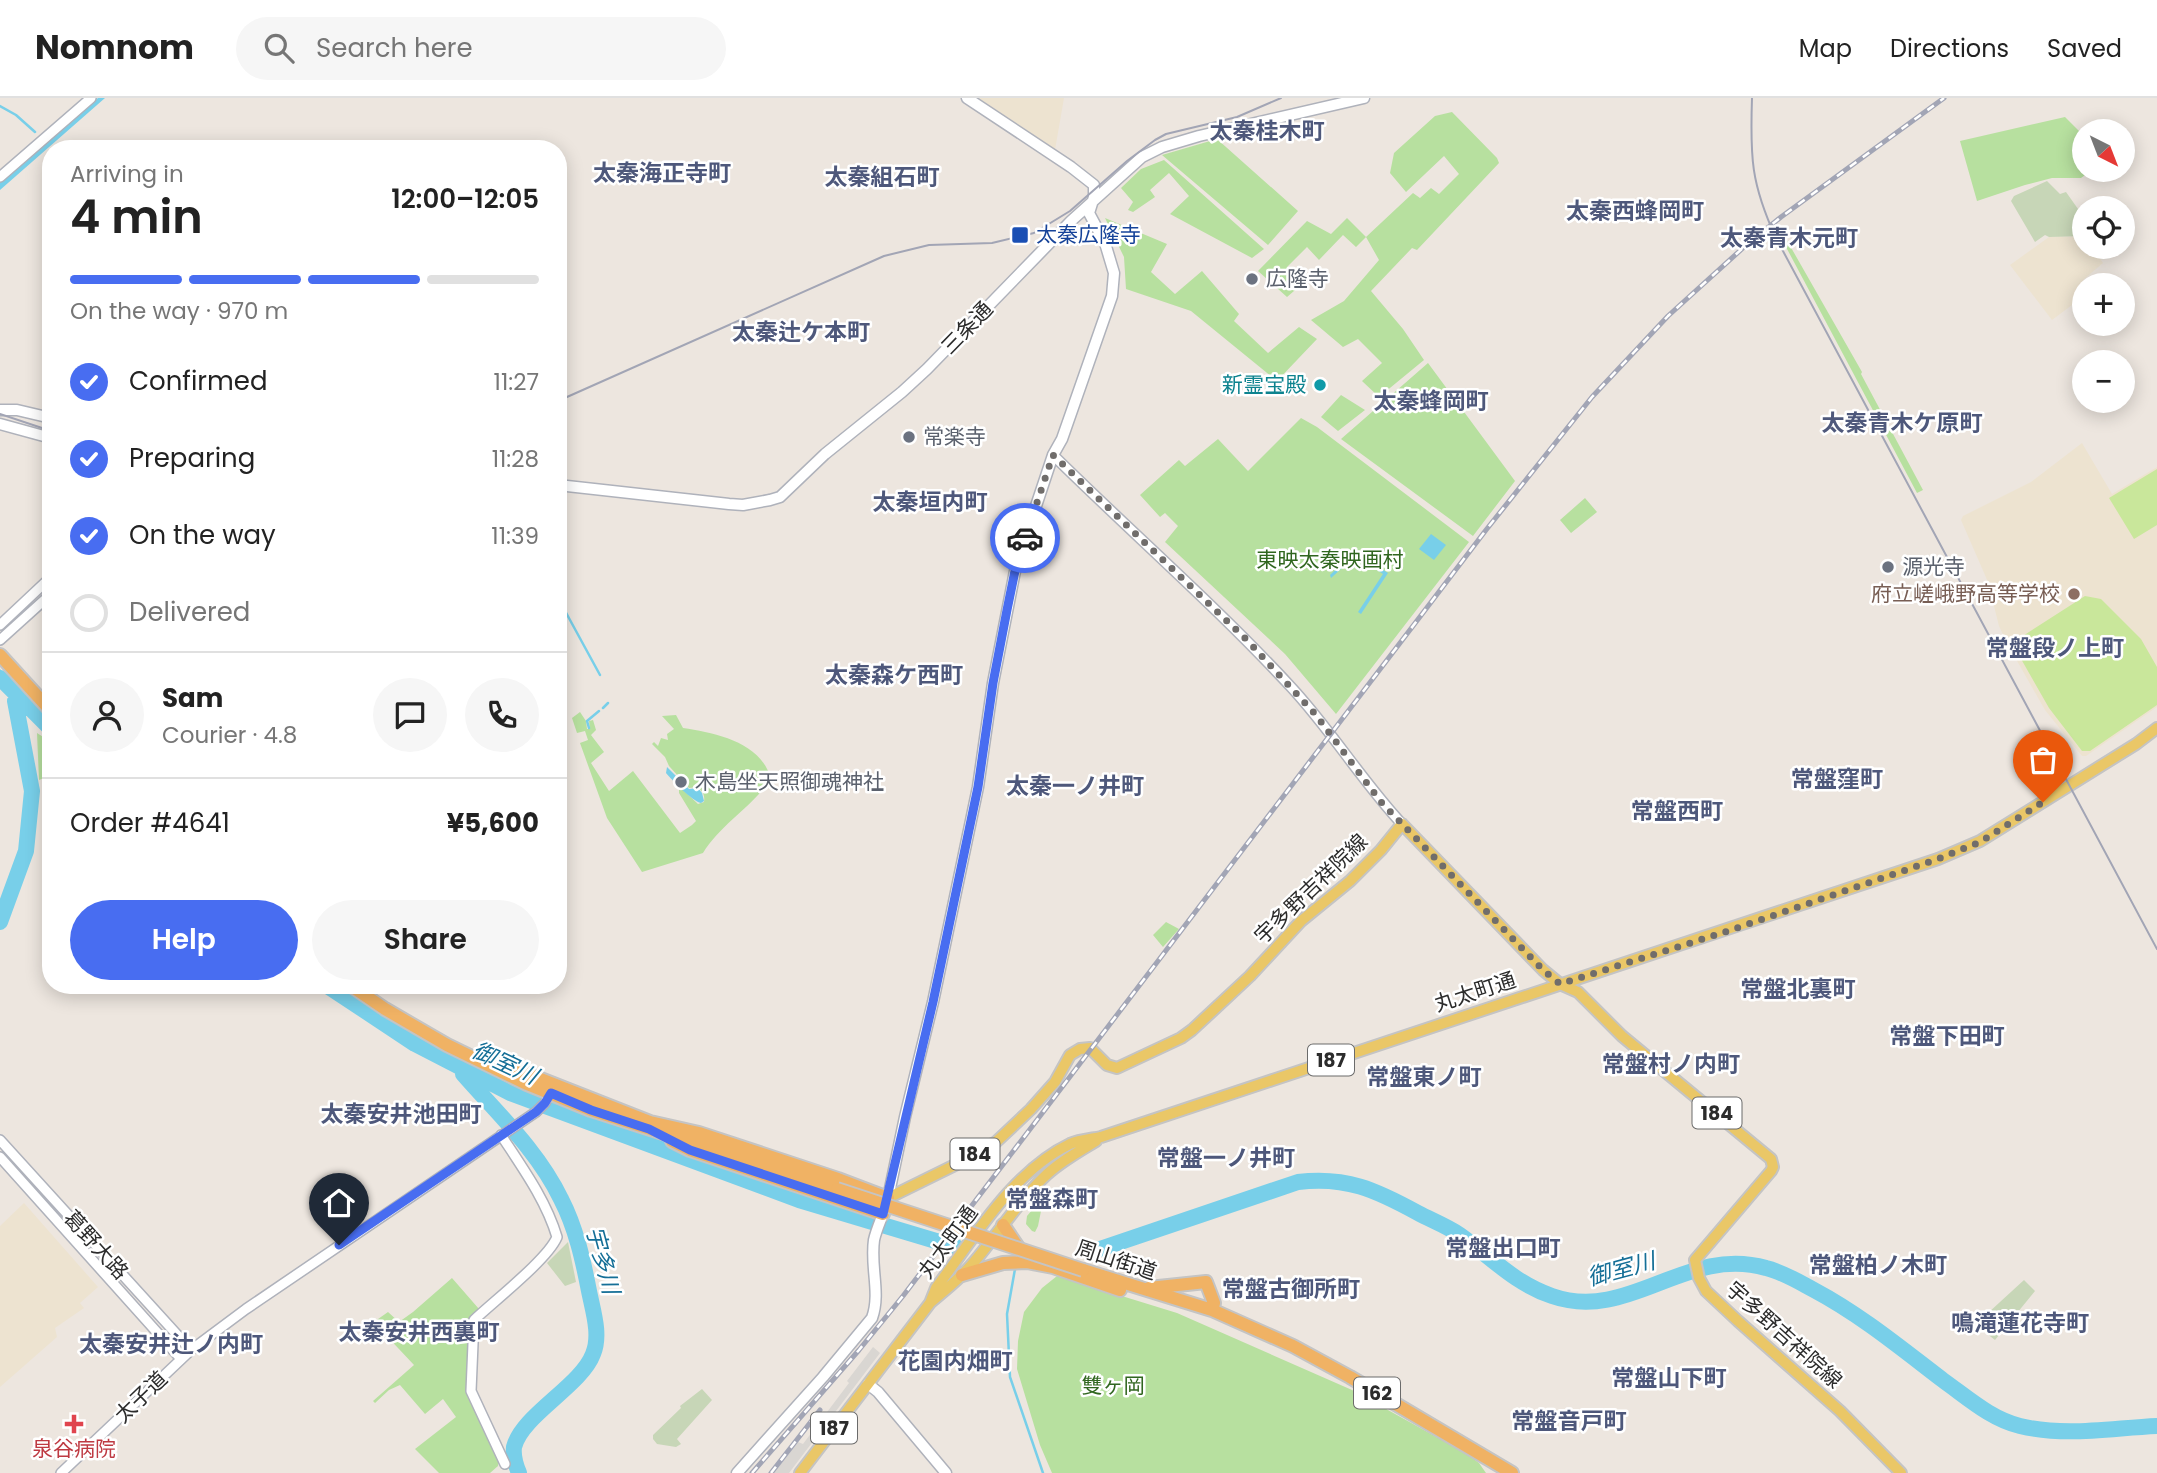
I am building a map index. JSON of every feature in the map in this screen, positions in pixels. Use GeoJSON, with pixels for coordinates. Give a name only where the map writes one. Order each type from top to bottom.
{"type":"FeatureCollection","features":[{"type":"Feature","properties":{"kind":"highway"},"geometry":{"type":"LineString","coordinates":[[0,647],[42,693]]}},
{"type":"Feature","properties":{"kind":"highway"},"geometry":{"type":"LineString","coordinates":[[0,655],[42,701]]}},
{"type":"Feature","properties":{"kind":"highway","name":"周山街道"},"geometry":{"type":"LineString","coordinates":[[363,994],[447,1045],[550,1094],[1212,1310],[1293,1346],[1512,1473]]}},
{"type":"Feature","properties":{"kind":"highway","name":"周山街道"},"geometry":{"type":"LineString","coordinates":[[376,994],[414,1019],[550,1094]]}},
{"type":"Feature","properties":{"kind":"highway"},"geometry":{"type":"LineString","coordinates":[[650,1126],[676,1126],[888,1198]]}},
{"type":"Feature","properties":{"kind":"highway"},"geometry":{"type":"LineString","coordinates":[[650,1126],[690,1150],[882,1216]]}},
{"type":"Feature","properties":{"kind":"highway"},"geometry":{"type":"LineString","coordinates":[[1003,1225],[1020,1252],[1036,1264]]}},
{"type":"Feature","properties":{"kind":"highway"},"geometry":{"type":"LineString","coordinates":[[962,1275],[1003,1263],[1027,1262],[1053,1267],[1179,1309],[1212,1310],[1214,1303],[1206,1282],[1142,1289]]}},
{"type":"Feature","properties":{"kind":"main road"},"geometry":{"type":"LineString","coordinates":[[737,1473],[872,1318],[876,1299],[874,1251],[877,1232],[888,1198],[933,1002],[978,787],[993,683],[1016,566],[1053,455],[1062,439],[1112,296],[1114,272],[1105,243],[1089,213],[1094,185],[967,98]]}},
{"type":"Feature","properties":{"kind":"main road","name":"三条通"},"geometry":{"type":"LineString","coordinates":[[567,486],[743,505],[780,496],[825,454],[927,369],[1091,202],[1138,160],[1162,147],[1199,136],[1364,98]]}},
{"type":"Feature","properties":{"kind":"main road"},"geometry":{"type":"LineString","coordinates":[[0,410],[17,410],[42,416]]}},
{"type":"Feature","properties":{"kind":"main road"},"geometry":{"type":"LineString","coordinates":[[0,424],[42,436]]}},
{"type":"Feature","properties":{"kind":"main road","name":"丸太町通"},"geometry":{"type":"LineString","coordinates":[[930,1303],[943,1279],[1017,1184],[1036,1166],[1072,1143],[1101,1137],[1560,984],[1722,933],[1956,852],[2003,828],[2157,728]]}},
{"type":"Feature","properties":{"kind":"main road","name":"宇多野吉祥院線"},"geometry":{"type":"LineString","coordinates":[[888,1198],[996,1142],[1055,1082],[1066,1060],[1075,1051],[1090,1048],[1112,1068],[1139,1059],[1192,1030],[1250,976],[1301,921],[1350,881],[1402,824],[1543,970],[1560,984],[1578,992],[1622,1036],[1771,1159],[1771,1171],[1695,1260],[1698,1276],[1706,1291],[1840,1412],[1901,1473]]}},
{"type":"Feature","properties":{"kind":"main road","name":"丸太町通"},"geometry":{"type":"LineString","coordinates":[[800,1473],[930,1303],[962,1275],[1020,1202],[1043,1177],[1064,1160],[1101,1137]]}},
{"type":"Feature","properties":{"kind":"main road"},"geometry":{"type":"LineString","coordinates":[[943,1279],[973,1254],[993,1228],[1003,1225],[1000,1211],[1002,1202]]}},
{"type":"Feature","properties":{"kind":"main road"},"geometry":{"type":"LineString","coordinates":[[868,1384],[878,1392],[946,1473]]}},
{"type":"Feature","properties":{"kind":"street"},"geometry":{"type":"LineString","coordinates":[[42,140],[90,98]]}},
{"type":"Feature","properties":{"kind":"street"},"geometry":{"type":"LineString","coordinates":[[0,177],[42,140]]}},
{"type":"Feature","properties":{"kind":"street"},"geometry":{"type":"LineString","coordinates":[[1053,455],[1248,641],[1316,715],[1381,802],[1402,824]]}},
{"type":"Feature","properties":{"kind":"street"},"geometry":{"type":"LineString","coordinates":[[0,625],[42,585]]}},
{"type":"Feature","properties":{"kind":"street"},"geometry":{"type":"LineString","coordinates":[[0,640],[42,601]]}},
{"type":"Feature","properties":{"kind":"street","name":"太子道"},"geometry":{"type":"LineString","coordinates":[[61,1473],[191,1350],[246,1309],[538,1111],[550,1094]]}},
{"type":"Feature","properties":{"kind":"street"},"geometry":{"type":"LineString","coordinates":[[505,1133],[543,1204],[557,1237],[554,1245],[540,1260],[474,1320],[471,1391],[505,1464]]}},
{"type":"Feature","properties":{"kind":"street","name":"葛野大路"},"geometry":{"type":"LineString","coordinates":[[0,1140],[191,1350]]}},
{"type":"Feature","properties":{"kind":"street","name":"葛野大路"},"geometry":{"type":"LineString","coordinates":[[0,1157],[181,1359]]}},
{"type":"Feature","properties":{"kind":"shaded area"},"geometry":{"type":"Polygon","coordinates":[[[975,98],[1064,98],[1055,150],[975,98]]]}},
{"type":"Feature","properties":{"kind":"shaded area"},"geometry":{"type":"Polygon","coordinates":[[[2072,236],[2072,259],[2100,259],[2103,263],[2091,273],[2072,273],[2072,305],[2052,320],[2010,265],[2049,237],[2072,236]]]}},
{"type":"Feature","properties":{"kind":"shaded area","name":"府立嵯峨野高等学校"},"geometry":{"type":"Polygon","coordinates":[[[2082,443],[2112,494],[2157,467],[2157,707],[2086,756],[2082,756],[2045,710],[2008,645],[1999,626],[1988,582],[1961,520],[1963,516],[2031,482],[2082,443]]]}},
{"type":"Feature","properties":{"kind":"shaded area"},"geometry":{"type":"Polygon","coordinates":[[[24,1203],[98,1287],[80,1303],[84,1308],[55,1328],[57,1337],[0,1387],[0,1226],[24,1203]]]}},
{"type":"Feature","properties":{"kind":"shaded area"},"geometry":{"type":"Polygon","coordinates":[[[873,1347],[880,1353],[789,1473],[774,1473],[798,1442],[803,1444],[873,1347]]]}},
{"type":"Feature","properties":{"kind":"green space"},"geometry":{"type":"Polygon","coordinates":[[[1452,112],[1497,158],[1499,163],[1417,250],[1412,248],[1371,291],[1403,329],[1424,360],[1379,397],[1362,381],[1382,363],[1358,339],[1343,347],[1311,320],[1344,301],[1379,260],[1366,237],[1413,193],[1420,198],[1431,188],[1439,194],[1459,174],[1444,156],[1406,192],[1390,173],[1394,153],[1435,116],[1452,112]]]}},
{"type":"Feature","properties":{"kind":"green space"},"geometry":{"type":"Polygon","coordinates":[[[2065,117],[2072,124],[2072,178],[2052,178],[1977,201],[1960,141],[2065,117]]]}},
{"type":"Feature","properties":{"kind":"green space"},"geometry":{"type":"Polygon","coordinates":[[[1217,139],[1298,211],[1268,245],[1162,155],[1217,139]]]}},
{"type":"Feature","properties":{"kind":"green space"},"geometry":{"type":"Polygon","coordinates":[[[1164,160],[1264,249],[1252,258],[1170,214],[1189,196],[1169,173],[1150,190],[1155,197],[1133,212],[1128,210],[1133,202],[1121,188],[1141,169],[1164,160]]]}},
{"type":"Feature","properties":{"kind":"green space"},"geometry":{"type":"Polygon","coordinates":[[[2047,181],[2060,194],[2066,192],[2072,200],[2072,236],[2045,235],[2035,242],[2011,201],[2014,196],[2047,181]]]}},
{"type":"Feature","properties":{"kind":"green space"},"geometry":{"type":"Polygon","coordinates":[[[1105,218],[1167,244],[1151,272],[1175,294],[1202,271],[1239,314],[1234,321],[1268,353],[1299,327],[1317,339],[1277,381],[1191,311],[1126,289],[1124,257],[1105,218]]]}},
{"type":"Feature","properties":{"kind":"green space"},"geometry":{"type":"Polygon","coordinates":[[[1347,218],[1366,237],[1356,247],[1343,235],[1319,260],[1307,247],[1287,267],[1301,285],[1287,297],[1258,271],[1307,221],[1331,234],[1347,218]]]}},
{"type":"Feature","properties":{"kind":"green space"},"geometry":{"type":"Polygon","coordinates":[[[1781,230],[1862,372],[1923,490],[1917,493],[1778,232],[1781,230]]]}},
{"type":"Feature","properties":{"kind":"green space","name":"東映太秦映画村"},"geometry":{"type":"Polygon","coordinates":[[[1428,363],[1515,481],[1473,536],[1341,439],[1428,363]]]}},
{"type":"Feature","properties":{"kind":"green space"},"geometry":{"type":"Polygon","coordinates":[[[1341,395],[1365,410],[1338,431],[1321,417],[1341,395]]]}},
{"type":"Feature","properties":{"kind":"green space","name":"東映太秦映画村"},"geometry":{"type":"Polygon","coordinates":[[[1301,418],[1317,427],[1469,542],[1336,714],[1285,654],[1165,542],[1178,526],[1165,513],[1160,517],[1140,495],[1179,460],[1185,466],[1218,439],[1248,471],[1301,418]]]}},
{"type":"Feature","properties":{"kind":"green space"},"geometry":{"type":"Polygon","coordinates":[[[2157,469],[2157,525],[2134,539],[2109,498],[2157,469]]]}},
{"type":"Feature","properties":{"kind":"green space"},"geometry":{"type":"Polygon","coordinates":[[[1585,498],[1597,512],[1571,533],[1560,520],[1585,498]]]}},
{"type":"Feature","properties":{"kind":"green space"},"geometry":{"type":"Polygon","coordinates":[[[2085,596],[2101,599],[2141,639],[2157,667],[2157,705],[2090,751],[2082,751],[2049,708],[2012,643],[2085,596]]]}},
{"type":"Feature","properties":{"kind":"green space","name":"木島坐天照御魂神社"},"geometry":{"type":"Polygon","coordinates":[[[580,712],[586,721],[587,729],[590,729],[589,721],[593,720],[596,730],[591,735],[604,752],[591,763],[609,791],[633,771],[680,833],[696,821],[679,793],[679,786],[698,804],[704,802],[704,797],[698,787],[689,788],[652,744],[654,742],[658,746],[661,738],[668,740],[667,734],[674,729],[662,716],[676,715],[683,728],[723,737],[747,748],[766,766],[771,779],[703,853],[642,872],[607,818],[580,743],[588,740],[585,731],[577,733],[572,718],[580,712]]]}},
{"type":"Feature","properties":{"kind":"green space"},"geometry":{"type":"Polygon","coordinates":[[[37,733],[42,736],[42,779],[39,780],[37,733]]]}},
{"type":"Feature","properties":{"kind":"green space"},"geometry":{"type":"Polygon","coordinates":[[[1166,922],[1179,929],[1163,947],[1153,935],[1166,922]]]}},
{"type":"Feature","properties":{"kind":"green space"},"geometry":{"type":"Polygon","coordinates":[[[1044,1196],[1035,1232],[1026,1224],[1027,1216],[1044,1196]]]}},
{"type":"Feature","properties":{"kind":"green space"},"geometry":{"type":"Polygon","coordinates":[[[568,1242],[576,1282],[565,1286],[547,1263],[568,1242]]]}},
{"type":"Feature","properties":{"kind":"green space","name":"雙ヶ岡"},"geometry":{"type":"Polygon","coordinates":[[[1057,1276],[1177,1313],[1352,1390],[1467,1454],[1479,1463],[1486,1473],[1052,1473],[1040,1445],[1017,1369],[1018,1341],[1024,1312],[1042,1288],[1057,1276]]]}},
{"type":"Feature","properties":{"kind":"green space"},"geometry":{"type":"Polygon","coordinates":[[[452,1278],[479,1309],[469,1318],[467,1396],[499,1457],[498,1466],[490,1473],[439,1473],[415,1449],[456,1417],[443,1399],[425,1414],[400,1385],[389,1390],[375,1403],[373,1401],[414,1365],[382,1331],[371,1324],[388,1312],[399,1322],[452,1278]]]}},
{"type":"Feature","properties":{"kind":"green space"},"geometry":{"type":"Polygon","coordinates":[[[2024,1280],[2035,1291],[1995,1340],[1977,1326],[2024,1280]]]}},
{"type":"Feature","properties":{"kind":"green space"},"geometry":{"type":"Polygon","coordinates":[[[702,1389],[712,1400],[677,1439],[681,1444],[676,1447],[657,1444],[653,1435],[680,1406],[702,1389]]]}},
{"type":"Feature","properties":{"kind":"water"},"geometry":{"type":"Polygon","coordinates":[[[98,98],[105,98],[57,140],[50,140],[98,98]]]}},
{"type":"Feature","properties":{"kind":"water"},"geometry":{"type":"Polygon","coordinates":[[[42,147],[42,153],[0,190],[0,183],[42,147]]]}},
{"type":"Feature","properties":{"kind":"water"},"geometry":{"type":"Polygon","coordinates":[[[1431,534],[1446,545],[1434,560],[1419,549],[1431,534]]]}},
{"type":"Feature","properties":{"kind":"water"},"geometry":{"type":"Polygon","coordinates":[[[1350,556],[1372,563],[1388,573],[1361,614],[1358,612],[1383,574],[1371,566],[1351,560],[1331,578],[1330,575],[1350,556]]]}},
{"type":"Feature","properties":{"kind":"water"},"geometry":{"type":"Polygon","coordinates":[[[0,669],[14,683],[19,693],[22,692],[34,705],[34,709],[24,716],[24,719],[16,722],[12,717],[8,695],[0,687],[0,669]]]}},
{"type":"Feature","properties":{"kind":"water"},"geometry":{"type":"Polygon","coordinates":[[[667,767],[689,789],[698,788],[704,801],[697,801],[682,790],[666,773],[667,767]]]}},
{"type":"Feature","properties":{"kind":"waterway"},"geometry":{"type":"LineString","coordinates":[[0,106],[16,115],[35,132]]}},
{"type":"Feature","properties":{"kind":"waterway"},"geometry":{"type":"LineString","coordinates":[[567,614],[600,675]]}},
{"type":"Feature","properties":{"kind":"waterway","name":"御室川"},"geometry":{"type":"LineString","coordinates":[[0,678],[42,720]]}},
{"type":"Feature","properties":{"kind":"waterway"},"geometry":{"type":"LineString","coordinates":[[0,922],[26,851],[32,791],[15,701]]}},
{"type":"Feature","properties":{"kind":"waterway"},"geometry":{"type":"LineString","coordinates":[[603,708],[608,703]]}},
{"type":"Feature","properties":{"kind":"waterway"},"geometry":{"type":"LineString","coordinates":[[589,728],[587,721],[599,711]]}},
{"type":"Feature","properties":{"kind":"waterway","name":"御室川"},"geometry":{"type":"LineString","coordinates":[[340,994],[415,1044],[510,1093],[799,1200],[956,1247]]}},
{"type":"Feature","properties":{"kind":"waterway","name":"宇多川"},"geometry":{"type":"LineString","coordinates":[[463,1074],[529,1149],[552,1181],[571,1221],[578,1244],[595,1323],[595,1347],[586,1366],[519,1435],[514,1447],[519,1473]]}},
{"type":"Feature","properties":{"kind":"waterway","name":"御室川"},"geometry":{"type":"LineString","coordinates":[[1091,1252],[1298,1182],[1346,1183],[1388,1198],[1450,1229],[1514,1277],[1552,1296],[1580,1302],[1607,1300],[1710,1266],[1737,1264],[1766,1268],[1791,1278],[1848,1310],[1971,1401],[2009,1423],[2054,1431],[2157,1426]]}},
{"type":"Feature","properties":{"kind":"waterway"},"geometry":{"type":"LineString","coordinates":[[1015,1269],[1007,1314],[1010,1377],[1043,1473]]}},
{"type":"Feature","properties":{"kind":"tram line"},"geometry":{"type":"LineString","coordinates":[[567,397],[884,256],[929,245],[992,243],[1034,233],[1070,211],[1155,140],[1166,134],[1237,117],[1281,98]]}},
{"type":"Feature","properties":{"kind":"tram line"},"geometry":{"type":"LineString","coordinates":[[1752,98],[1754,170],[1761,202],[1776,238],[2157,949]]}},
{"type":"Feature","properties":{"kind":"tram line"},"geometry":{"type":"LineString","coordinates":[[0,414],[42,428]]}},
{"type":"Feature","properties":{"kind":"railway"},"geometry":{"type":"LineString","coordinates":[[752,1473],[903,1296],[1486,530],[1592,397],[1668,316],[1744,247],[1944,98]]}},
{"type":"Feature","properties":{"kind":"railway"},"geometry":{"type":"LineString","coordinates":[[771,1473],[820,1410]]}},
{"type":"Feature","properties":{"kind":"way so far"},"geometry":{"type":"LineString","coordinates":[[1025,538],[1053,455],[1248,641],[1316,715],[1381,802],[1543,970],[1560,984],[1722,933],[1938,859],[1980,842],[2043,802]]}},
{"type":"Feature","properties":{"kind":"place","name":"太秦広隆寺"},"geometry":{"type":"Point","coordinates":[1020,235]}},
{"type":"Feature","properties":{"kind":"place","name":"広隆寺"},"geometry":{"type":"Point","coordinates":[1252,279]}},
{"type":"Feature","properties":{"kind":"place","name":"新霊宝殿"},"geometry":{"type":"Point","coordinates":[1320,385]}},
{"type":"Feature","properties":{"kind":"place","name":"常楽寺"},"geometry":{"type":"Point","coordinates":[909,437]}},
{"type":"Feature","properties":{"kind":"place","name":"源光寺"},"geometry":{"type":"Point","coordinates":[1888,567]}},
{"type":"Feature","properties":{"kind":"place","name":"府立嵯峨野高等学校"},"geometry":{"type":"Point","coordinates":[2074,594]}},
{"type":"Feature","properties":{"kind":"place","name":"木島坐天照御魂神社"},"geometry":{"type":"Point","coordinates":[681,782]}},
{"type":"Feature","properties":{"kind":"place","name":"泉谷病院"},"geometry":{"type":"Point","coordinates":[74,1424]}},
{"type":"Feature","properties":{"kind":"district","name":"太秦桂木町"},"geometry":{"type":"Point","coordinates":[1267,131]}},
{"type":"Feature","properties":{"kind":"district","name":"太秦海正寺町"},"geometry":{"type":"Point","coordinates":[662,173]}},
{"type":"Feature","properties":{"kind":"district","name":"太秦組石町"},"geometry":{"type":"Point","coordinates":[882,177]}},
{"type":"Feature","properties":{"kind":"district","name":"太秦西蜂岡町"},"geometry":{"type":"Point","coordinates":[1635,211]}},
{"type":"Feature","properties":{"kind":"district","name":"太秦青木元町"},"geometry":{"type":"Point","coordinates":[1789,238]}},
{"type":"Feature","properties":{"kind":"district","name":"太秦辻ケ本町"},"geometry":{"type":"Point","coordinates":[801,332]}},
{"type":"Feature","properties":{"kind":"district","name":"太秦蜂岡町"},"geometry":{"type":"Point","coordinates":[1431,401]}},
{"type":"Feature","properties":{"kind":"district","name":"太秦青木ケ原町"},"geometry":{"type":"Point","coordinates":[1902,423]}},
{"type":"Feature","properties":{"kind":"district","name":"太秦垣内町"},"geometry":{"type":"Point","coordinates":[930,502]}},
{"type":"Feature","properties":{"kind":"district","name":"常盤段ノ上町"},"geometry":{"type":"Point","coordinates":[2055,648]}},
{"type":"Feature","properties":{"kind":"district","name":"太秦森ケ西町"},"geometry":{"type":"Point","coordinates":[894,675]}},
{"type":"Feature","properties":{"kind":"district","name":"常盤窪町"},"geometry":{"type":"Point","coordinates":[1837,779]}},
{"type":"Feature","properties":{"kind":"district","name":"太秦一ノ井町"},"geometry":{"type":"Point","coordinates":[1075,786]}},
{"type":"Feature","properties":{"kind":"district","name":"常盤西町"},"geometry":{"type":"Point","coordinates":[1677,811]}},
{"type":"Feature","properties":{"kind":"district","name":"常盤北裏町"},"geometry":{"type":"Point","coordinates":[1798,989]}},
{"type":"Feature","properties":{"kind":"district","name":"常盤下田町"},"geometry":{"type":"Point","coordinates":[1947,1036]}},
{"type":"Feature","properties":{"kind":"district","name":"常盤村ノ内町"},"geometry":{"type":"Point","coordinates":[1671,1064]}},
{"type":"Feature","properties":{"kind":"district","name":"常盤東ノ町"},"geometry":{"type":"Point","coordinates":[1424,1077]}},
{"type":"Feature","properties":{"kind":"district","name":"太秦安井池田町"},"geometry":{"type":"Point","coordinates":[401,1114]}},
{"type":"Feature","properties":{"kind":"district","name":"常盤一ノ井町"},"geometry":{"type":"Point","coordinates":[1226,1158]}},
{"type":"Feature","properties":{"kind":"district","name":"常盤森町"},"geometry":{"type":"Point","coordinates":[1052,1199]}},
{"type":"Feature","properties":{"kind":"district","name":"常盤出口町"},"geometry":{"type":"Point","coordinates":[1503,1248]}},
{"type":"Feature","properties":{"kind":"district","name":"常盤柏ノ木町"},"geometry":{"type":"Point","coordinates":[1878,1265]}},
{"type":"Feature","properties":{"kind":"district","name":"常盤古御所町"},"geometry":{"type":"Point","coordinates":[1291,1289]}},
{"type":"Feature","properties":{"kind":"district","name":"鳴滝蓮花寺町"},"geometry":{"type":"Point","coordinates":[2020,1323]}},
{"type":"Feature","properties":{"kind":"district","name":"太秦安井西裏町"},"geometry":{"type":"Point","coordinates":[419,1332]}},
{"type":"Feature","properties":{"kind":"district","name":"太秦安井辻ノ内町"},"geometry":{"type":"Point","coordinates":[171,1344]}},
{"type":"Feature","properties":{"kind":"district","name":"花園内畑町"},"geometry":{"type":"Point","coordinates":[955,1361]}},
{"type":"Feature","properties":{"kind":"district","name":"常盤山下町"},"geometry":{"type":"Point","coordinates":[1669,1378]}},
{"type":"Feature","properties":{"kind":"district","name":"常盤音戸町"},"geometry":{"type":"Point","coordinates":[1569,1421]}},
{"type":"Feature","properties":{"kind":"route"},"geometry":{"type":"LineString","coordinates":[[339,1245],[536,1112],[551,1093],[591,1110],[649,1129],[690,1150],[883,1214],[933,1002],[978,787],[1007,610],[1025,538]]}}]}
